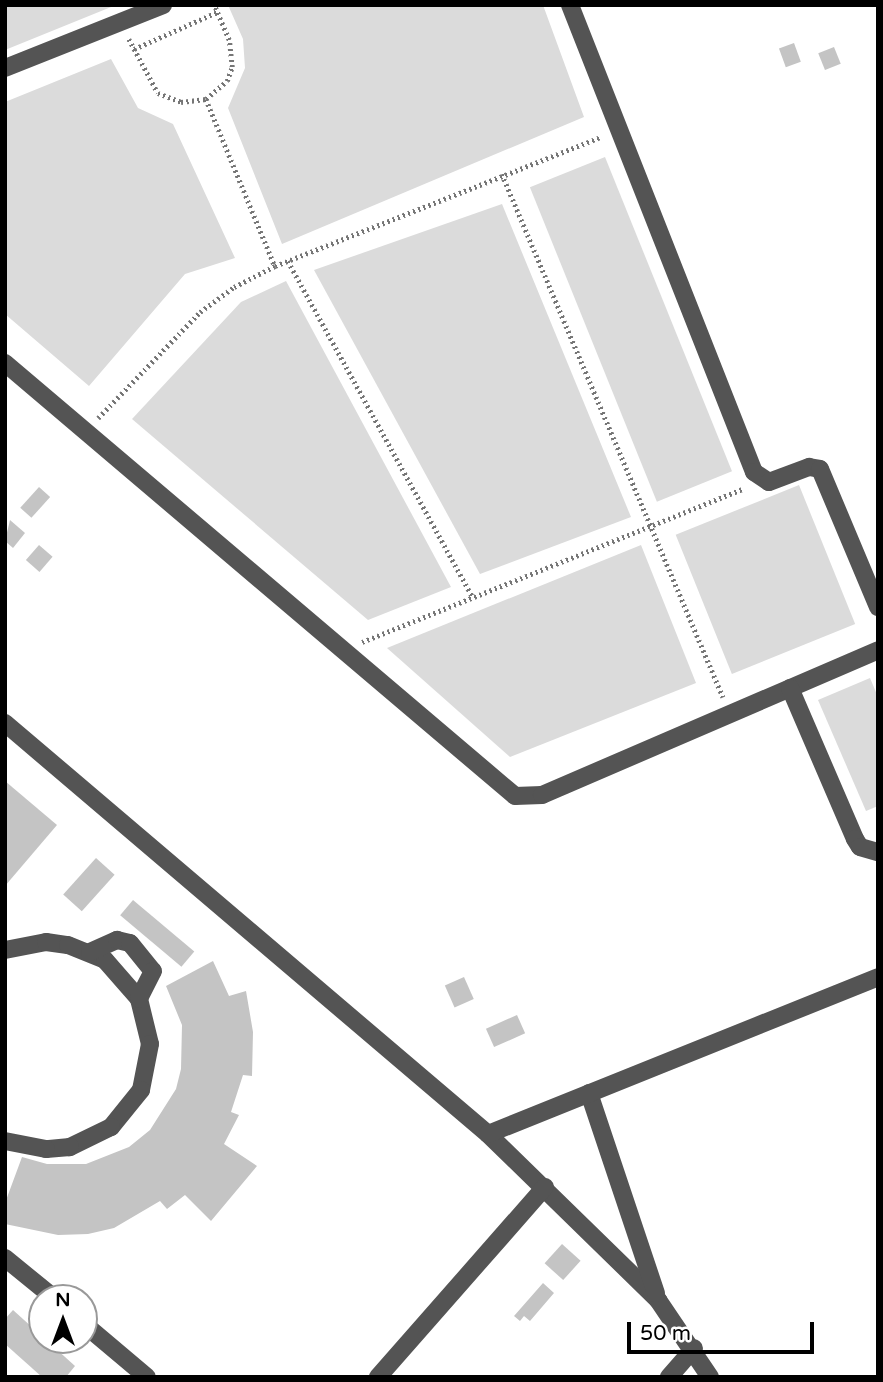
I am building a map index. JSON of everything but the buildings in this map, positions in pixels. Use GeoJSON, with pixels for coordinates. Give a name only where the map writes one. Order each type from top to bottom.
{"type":"FeatureCollection","features":[{"type":"Feature","properties":{"kind":"lane"},"geometry":{"type":"LineString","coordinates":[[5,68],[163,5]]}},
{"type":"Feature","properties":{"kind":"lane"},"geometry":{"type":"LineString","coordinates":[[570,5],[754,472],[762,481],[809,467],[820,469],[878,607]]}},
{"type":"Feature","properties":{"kind":"lane"},"geometry":{"type":"LineString","coordinates":[[5,363],[515,796],[542,795],[878,650]]}},
{"type":"Feature","properties":{"kind":"lane"},"geometry":{"type":"LineString","coordinates":[[790,688],[855,839],[860,847],[878,852]]}},
{"type":"Feature","properties":{"kind":"lane"},"geometry":{"type":"LineString","coordinates":[[5,723],[488,1134],[658,1300],[694,1348],[710,1377]]}},
{"type":"Feature","properties":{"kind":"lane"},"geometry":{"type":"LineString","coordinates":[[90,952],[117,940],[130,943],[153,971],[139,999]]}},
{"type":"Feature","properties":{"kind":"lane"},"geometry":{"type":"LineString","coordinates":[[5,950],[46,942],[90,952],[118,971],[139,999],[147,1021],[148,1067],[128,1110],[111,1127],[69,1147],[46,1149],[5,1141]]}},
{"type":"Feature","properties":{"kind":"lane"},"geometry":{"type":"LineString","coordinates":[[488,1134],[878,977]]}},
{"type":"Feature","properties":{"kind":"lane"},"geometry":{"type":"LineString","coordinates":[[589,1093],[658,1300]]}},
{"type":"Feature","properties":{"kind":"lane"},"geometry":{"type":"LineString","coordinates":[[378,1377],[545,1187]]}},
{"type":"Feature","properties":{"kind":"lane"},"geometry":{"type":"LineString","coordinates":[[5,1258],[37,1284]]}},
{"type":"Feature","properties":{"kind":"lane"},"geometry":{"type":"LineString","coordinates":[[98,1336],[148,1377]]}},
{"type":"Feature","properties":{"kind":"lane"},"geometry":{"type":"LineString","coordinates":[[670,1377],[694,1348]]}},
{"type":"Feature","properties":{"kind":"path"},"geometry":{"type":"LineString","coordinates":[[121,22],[158,93],[181,103],[206,99],[227,80],[232,67],[229,40],[214,5]]}},
{"type":"Feature","properties":{"kind":"path"},"geometry":{"type":"LineString","coordinates":[[134,49],[217,12]]}},
{"type":"Feature","properties":{"kind":"path"},"geometry":{"type":"LineString","coordinates":[[206,99],[275,266]]}},
{"type":"Feature","properties":{"kind":"path"},"geometry":{"type":"LineString","coordinates":[[85,431],[200,312],[234,287],[275,266],[502,174],[620,130]]}},
{"type":"Feature","properties":{"kind":"path"},"geometry":{"type":"LineString","coordinates":[[502,174],[654,526],[730,714]]}},
{"type":"Feature","properties":{"kind":"path"},"geometry":{"type":"LineString","coordinates":[[288,261],[473,598]]}},
{"type":"Feature","properties":{"kind":"path"},"geometry":{"type":"LineString","coordinates":[[342,650],[762,481]]}},
{"type":"Feature","properties":{"kind":"shaded area"},"geometry":{"type":"Polygon","coordinates":[[[5,5],[116,5],[5,50],[5,5]]]}},
{"type":"Feature","properties":{"kind":"shaded area"},"geometry":{"type":"Polygon","coordinates":[[[228,5],[543,5],[584,117],[282,244],[228,108],[245,68],[243,39],[228,5]]]}},
{"type":"Feature","properties":{"kind":"shaded area"},"geometry":{"type":"Polygon","coordinates":[[[111,59],[138,108],[173,124],[235,258],[185,274],[89,386],[5,314],[5,102],[111,59]]]}},
{"type":"Feature","properties":{"kind":"shaded area"},"geometry":{"type":"Polygon","coordinates":[[[605,157],[732,471],[657,502],[530,187],[605,157]]]}},
{"type":"Feature","properties":{"kind":"shaded area"},"geometry":{"type":"Polygon","coordinates":[[[502,204],[631,517],[480,574],[314,270],[502,204]]]}},
{"type":"Feature","properties":{"kind":"shaded area"},"geometry":{"type":"Polygon","coordinates":[[[286,281],[451,587],[368,620],[132,419],[241,302],[286,281]]]}},
{"type":"Feature","properties":{"kind":"shaded area"},"geometry":{"type":"Polygon","coordinates":[[[799,485],[855,624],[732,674],[676,535],[799,485]]]}},
{"type":"Feature","properties":{"kind":"shaded area"},"geometry":{"type":"Polygon","coordinates":[[[641,545],[696,683],[510,757],[387,648],[641,545]]]}},
{"type":"Feature","properties":{"kind":"shaded area"},"geometry":{"type":"Polygon","coordinates":[[[870,678],[878,697],[878,806],[866,811],[818,700],[870,678]]]}}]}
